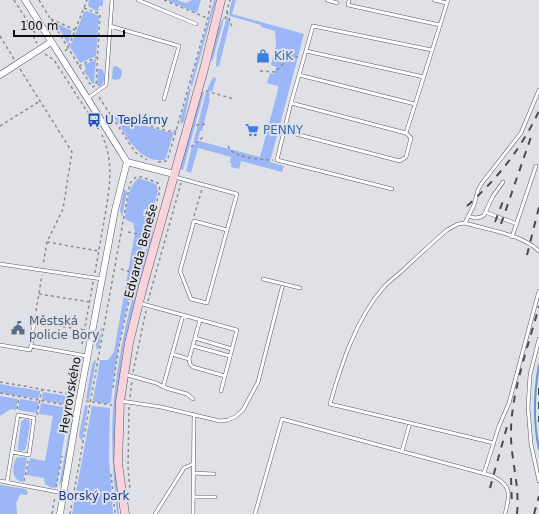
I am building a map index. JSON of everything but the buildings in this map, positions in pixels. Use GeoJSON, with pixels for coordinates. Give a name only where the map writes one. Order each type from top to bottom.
{"type":"FeatureCollection","features":[{"type":"Feature","properties":{"kind":"street"},"geometry":{"type":"LineString","coordinates":[[25,0],[127,162],[177,177]]}},
{"type":"Feature","properties":{"kind":"street","name":"Edvarda Beneše"},"geometry":{"type":"LineString","coordinates":[[125,514],[118,463],[120,401],[128,375],[130,343],[143,304],[177,177],[221,0]]}},
{"type":"Feature","properties":{"kind":"street"},"geometry":{"type":"LineString","coordinates":[[0,75],[51,42]]}},
{"type":"Feature","properties":{"kind":"street","name":"Heyrovského"},"geometry":{"type":"LineString","coordinates":[[60,514],[107,252],[115,210],[127,162]]}},
{"type":"Feature","properties":{"kind":"lane"},"geometry":{"type":"LineString","coordinates":[[88,98],[106,85],[112,0]]}},
{"type":"Feature","properties":{"kind":"lane"},"geometry":{"type":"LineString","coordinates":[[138,0],[196,24]]}},
{"type":"Feature","properties":{"kind":"lane"},"geometry":{"type":"LineString","coordinates":[[327,0],[337,3]]}},
{"type":"Feature","properties":{"kind":"lane"},"geometry":{"type":"LineString","coordinates":[[349,0],[348,5],[440,25]]}},
{"type":"Feature","properties":{"kind":"lane"},"geometry":{"type":"LineString","coordinates":[[406,133],[448,1],[434,0]]}},
{"type":"Feature","properties":{"kind":"lane"},"geometry":{"type":"LineString","coordinates":[[110,26],[178,46],[164,99]]}},
{"type":"Feature","properties":{"kind":"lane"},"geometry":{"type":"LineString","coordinates":[[392,189],[277,160],[290,103],[313,26],[432,50]]}},
{"type":"Feature","properties":{"kind":"lane"},"geometry":{"type":"LineString","coordinates":[[306,50],[424,77]]}},
{"type":"Feature","properties":{"kind":"lane"},"geometry":{"type":"LineString","coordinates":[[299,75],[415,104]]}},
{"type":"Feature","properties":{"kind":"lane"},"geometry":{"type":"LineString","coordinates":[[464,223],[474,205],[478,190],[482,183],[521,133],[539,90]]}},
{"type":"Feature","properties":{"kind":"lane"},"geometry":{"type":"LineString","coordinates":[[284,131],[400,161],[406,157],[411,138],[406,133],[290,103]]}},
{"type":"Feature","properties":{"kind":"lane"},"geometry":{"type":"LineString","coordinates":[[512,237],[536,166]]}},
{"type":"Feature","properties":{"kind":"lane"},"geometry":{"type":"LineString","coordinates":[[177,177],[236,194],[227,230],[207,303],[191,298],[180,272],[194,221],[227,230]]}},
{"type":"Feature","properties":{"kind":"lane"},"geometry":{"type":"LineString","coordinates":[[468,216],[475,218],[480,217],[485,212],[503,182]]}},
{"type":"Feature","properties":{"kind":"lane"},"geometry":{"type":"LineString","coordinates":[[485,212],[517,224]]}},
{"type":"Feature","properties":{"kind":"lane"},"geometry":{"type":"LineString","coordinates":[[494,443],[330,404],[337,380],[358,326],[370,306],[384,287],[447,230],[458,224],[464,223],[530,243],[539,251]]}},
{"type":"Feature","properties":{"kind":"lane"},"geometry":{"type":"LineString","coordinates":[[0,264],[102,279]]}},
{"type":"Feature","properties":{"kind":"lane"},"geometry":{"type":"LineString","coordinates":[[263,279],[300,288]]}},
{"type":"Feature","properties":{"kind":"lane"},"geometry":{"type":"LineString","coordinates":[[120,401],[161,407],[220,421],[235,417],[243,410],[258,382],[282,284]]}},
{"type":"Feature","properties":{"kind":"lane"},"geometry":{"type":"LineString","coordinates":[[484,473],[499,426],[509,403],[539,291]]}},
{"type":"Feature","properties":{"kind":"lane"},"geometry":{"type":"LineString","coordinates":[[143,304],[237,330],[221,391]]}},
{"type":"Feature","properties":{"kind":"lane"},"geometry":{"type":"LineString","coordinates":[[163,386],[183,315]]}},
{"type":"Feature","properties":{"kind":"lane"},"geometry":{"type":"LineString","coordinates":[[200,320],[189,359],[190,364],[194,367],[225,376]]}},
{"type":"Feature","properties":{"kind":"lane"},"geometry":{"type":"LineString","coordinates":[[0,345],[30,350],[34,322]]}},
{"type":"Feature","properties":{"kind":"lane"},"geometry":{"type":"LineString","coordinates":[[195,338],[232,349]]}},
{"type":"Feature","properties":{"kind":"lane"},"geometry":{"type":"LineString","coordinates":[[539,339],[530,375],[528,407],[531,444],[539,481]]}},
{"type":"Feature","properties":{"kind":"lane"},"geometry":{"type":"LineString","coordinates":[[31,346],[88,356]]}},
{"type":"Feature","properties":{"kind":"lane"},"geometry":{"type":"LineString","coordinates":[[193,346],[230,356]]}},
{"type":"Feature","properties":{"kind":"lane"},"geometry":{"type":"LineString","coordinates":[[172,354],[189,359]]}},
{"type":"Feature","properties":{"kind":"lane"},"geometry":{"type":"LineString","coordinates":[[128,375],[187,394],[194,399]]}},
{"type":"Feature","properties":{"kind":"lane"},"geometry":{"type":"LineString","coordinates":[[7,482],[18,415],[34,418],[29,455],[12,452]]}},
{"type":"Feature","properties":{"kind":"lane"},"geometry":{"type":"LineString","coordinates":[[193,514],[194,415]]}},
{"type":"Feature","properties":{"kind":"lane"},"geometry":{"type":"LineString","coordinates":[[255,514],[282,419],[494,476],[502,481],[508,488],[509,500],[505,514]]}},
{"type":"Feature","properties":{"kind":"lane"},"geometry":{"type":"LineString","coordinates":[[402,451],[410,423]]}},
{"type":"Feature","properties":{"kind":"lane"},"geometry":{"type":"LineString","coordinates":[[156,514],[184,468],[194,464]]}},
{"type":"Feature","properties":{"kind":"lane"},"geometry":{"type":"LineString","coordinates":[[194,473],[214,474]]}},
{"type":"Feature","properties":{"kind":"lane"},"geometry":{"type":"LineString","coordinates":[[0,480],[64,494]]}},
{"type":"Feature","properties":{"kind":"lane"},"geometry":{"type":"LineString","coordinates":[[193,497],[215,496]]}},
{"type":"Feature","properties":{"kind":"path"},"geometry":{"type":"LineString","coordinates":[[14,0],[35,33],[34,39],[46,55],[54,60],[103,136],[110,164],[110,186],[80,355]]}},
{"type":"Feature","properties":{"kind":"path"},"geometry":{"type":"LineString","coordinates":[[60,55],[68,48],[87,0]]}},
{"type":"Feature","properties":{"kind":"path"},"geometry":{"type":"LineString","coordinates":[[164,0],[208,18]]}},
{"type":"Feature","properties":{"kind":"path"},"geometry":{"type":"LineString","coordinates":[[167,161],[208,18],[211,0]]}},
{"type":"Feature","properties":{"kind":"path"},"geometry":{"type":"LineString","coordinates":[[223,24],[230,0]]}},
{"type":"Feature","properties":{"kind":"path"},"geometry":{"type":"LineString","coordinates":[[84,8],[100,14],[96,86]]}},
{"type":"Feature","properties":{"kind":"path"},"geometry":{"type":"LineString","coordinates":[[227,12],[232,27]]}},
{"type":"Feature","properties":{"kind":"path"},"geometry":{"type":"LineString","coordinates":[[51,19],[75,30]]}},
{"type":"Feature","properties":{"kind":"path"},"geometry":{"type":"LineString","coordinates":[[0,37],[72,152],[63,209],[47,242],[34,322],[93,331]]}},
{"type":"Feature","properties":{"kind":"path"},"geometry":{"type":"LineString","coordinates":[[79,66],[98,56]]}},
{"type":"Feature","properties":{"kind":"path"},"geometry":{"type":"LineString","coordinates":[[260,71],[276,72],[291,56],[304,57]]}},
{"type":"Feature","properties":{"kind":"path"},"geometry":{"type":"LineString","coordinates":[[189,86],[234,99]]}},
{"type":"Feature","properties":{"kind":"path"},"geometry":{"type":"LineString","coordinates":[[0,126],[40,101]]}},
{"type":"Feature","properties":{"kind":"path"},"geometry":{"type":"LineString","coordinates":[[110,115],[168,131],[176,131]]}},
{"type":"Feature","properties":{"kind":"path"},"geometry":{"type":"LineString","coordinates":[[198,118],[196,125],[207,124]]}},
{"type":"Feature","properties":{"kind":"path"},"geometry":{"type":"LineString","coordinates":[[193,140],[191,147],[203,137]]}},
{"type":"Feature","properties":{"kind":"path"},"geometry":{"type":"LineString","coordinates":[[228,146],[232,152],[250,158],[277,160]]}},
{"type":"Feature","properties":{"kind":"path"},"geometry":{"type":"LineString","coordinates":[[70,514],[130,183],[136,177],[152,180]]}},
{"type":"Feature","properties":{"kind":"path"},"geometry":{"type":"LineString","coordinates":[[131,498],[128,468],[128,375],[143,304],[177,177]]}},
{"type":"Feature","properties":{"kind":"path"},"geometry":{"type":"LineString","coordinates":[[194,221],[203,185]]}},
{"type":"Feature","properties":{"kind":"path"},"geometry":{"type":"LineString","coordinates":[[128,232],[147,236]]}},
{"type":"Feature","properties":{"kind":"path"},"geometry":{"type":"LineString","coordinates":[[47,242],[107,252]]}},
{"type":"Feature","properties":{"kind":"path"},"geometry":{"type":"LineString","coordinates":[[121,269],[137,274]]}},
{"type":"Feature","properties":{"kind":"path"},"geometry":{"type":"LineString","coordinates":[[39,294],[98,303]]}},
{"type":"Feature","properties":{"kind":"path"},"geometry":{"type":"LineString","coordinates":[[0,382],[42,389],[80,401]]}},
{"type":"Feature","properties":{"kind":"path"},"geometry":{"type":"LineString","coordinates":[[34,418],[38,414],[42,389]]}},
{"type":"Feature","properties":{"kind":"path"},"geometry":{"type":"LineString","coordinates":[[0,393],[40,400],[80,401],[112,405]]}},
{"type":"Feature","properties":{"kind":"path"},"geometry":{"type":"LineString","coordinates":[[18,415],[17,411],[19,397]]}},
{"type":"Feature","properties":{"kind":"path"},"geometry":{"type":"LineString","coordinates":[[23,485],[29,455]]}},
{"type":"Feature","properties":{"kind":"path"},"geometry":{"type":"LineString","coordinates":[[52,514],[56,492]]}},
{"type":"Feature","properties":{"kind":"green space"},"geometry":{"type":"Polygon","coordinates":[[[89,0],[103,0],[103,6],[99,6],[98,12],[88,6],[89,0]]]}},
{"type":"Feature","properties":{"kind":"green space"},"geometry":{"type":"Polygon","coordinates":[[[167,0],[177,0],[186,3],[192,0],[201,0],[197,13],[167,0]]]}},
{"type":"Feature","properties":{"kind":"green space"},"geometry":{"type":"Polygon","coordinates":[[[214,0],[216,0],[192,86],[190,85],[214,0]]]}},
{"type":"Feature","properties":{"kind":"green space"},"geometry":{"type":"Polygon","coordinates":[[[232,0],[236,0],[232,14],[304,34],[270,162],[284,166],[282,172],[241,161],[239,169],[231,167],[231,157],[198,148],[191,173],[186,171],[192,146],[199,141],[260,157],[278,90],[278,86],[267,83],[270,73],[274,74],[276,67],[271,65],[276,46],[275,31],[261,27],[261,25],[230,16],[229,13],[232,0]]]}},
{"type":"Feature","properties":{"kind":"green space"},"geometry":{"type":"Polygon","coordinates":[[[87,11],[99,16],[96,56],[80,63],[70,47],[84,12],[87,11]]]}},
{"type":"Feature","properties":{"kind":"green space"},"geometry":{"type":"Polygon","coordinates":[[[227,16],[230,22],[219,66],[216,67],[217,53],[227,16]]]}},
{"type":"Feature","properties":{"kind":"green space"},"geometry":{"type":"Polygon","coordinates":[[[223,18],[212,63],[211,58],[213,46],[223,18]]]}},
{"type":"Feature","properties":{"kind":"green space"},"geometry":{"type":"Polygon","coordinates":[[[58,24],[72,31],[68,44],[57,25],[58,24]]]}},
{"type":"Feature","properties":{"kind":"green space"},"geometry":{"type":"Polygon","coordinates":[[[96,59],[93,84],[84,71],[86,69],[84,65],[96,59]]]}},
{"type":"Feature","properties":{"kind":"green space"},"geometry":{"type":"Polygon","coordinates":[[[116,66],[121,69],[122,74],[120,79],[116,80],[112,79],[113,67],[116,66]]]}},
{"type":"Feature","properties":{"kind":"green space"},"geometry":{"type":"Polygon","coordinates":[[[98,69],[102,69],[104,71],[105,76],[100,87],[97,85],[98,69]]]}},
{"type":"Feature","properties":{"kind":"green space"},"geometry":{"type":"Polygon","coordinates":[[[213,77],[216,78],[212,92],[207,90],[213,77]]]}},
{"type":"Feature","properties":{"kind":"green space"},"geometry":{"type":"Polygon","coordinates":[[[191,88],[184,121],[182,124],[180,121],[189,89],[191,88]]]}},
{"type":"Feature","properties":{"kind":"green space"},"geometry":{"type":"Polygon","coordinates":[[[201,91],[204,92],[183,170],[180,169],[201,91]]]}},
{"type":"Feature","properties":{"kind":"green space"},"geometry":{"type":"Polygon","coordinates":[[[206,92],[210,93],[210,99],[202,131],[200,131],[198,140],[193,144],[206,92]]]}},
{"type":"Feature","properties":{"kind":"green space"},"geometry":{"type":"Polygon","coordinates":[[[114,117],[167,132],[174,132],[165,160],[148,158],[141,153],[134,147],[114,117]]]}},
{"type":"Feature","properties":{"kind":"green space"},"geometry":{"type":"Polygon","coordinates":[[[139,178],[156,184],[158,191],[123,322],[111,402],[108,404],[95,402],[93,400],[100,360],[108,360],[114,352],[135,232],[133,223],[125,219],[127,202],[132,186],[139,178]]]}},
{"type":"Feature","properties":{"kind":"green space"},"geometry":{"type":"Polygon","coordinates":[[[124,189],[127,192],[122,217],[120,210],[124,189]]]}},
{"type":"Feature","properties":{"kind":"green space"},"geometry":{"type":"Polygon","coordinates":[[[155,216],[152,237],[122,355],[119,384],[115,468],[119,514],[117,514],[112,442],[114,398],[130,306],[155,216]]]}},
{"type":"Feature","properties":{"kind":"green space"},"geometry":{"type":"Polygon","coordinates":[[[102,327],[99,348],[97,350],[97,338],[102,327]]]}},
{"type":"Feature","properties":{"kind":"green space"},"geometry":{"type":"Polygon","coordinates":[[[96,360],[89,400],[86,399],[92,365],[96,360]]]}},
{"type":"Feature","properties":{"kind":"green space"},"geometry":{"type":"Polygon","coordinates":[[[0,384],[40,391],[39,399],[0,393],[0,384]]]}},
{"type":"Feature","properties":{"kind":"green space"},"geometry":{"type":"Polygon","coordinates":[[[43,392],[67,396],[71,398],[70,403],[68,405],[42,400],[43,392]]]}},
{"type":"Feature","properties":{"kind":"green space"},"geometry":{"type":"Polygon","coordinates":[[[0,396],[18,399],[16,410],[11,409],[0,416],[0,396]]]}},
{"type":"Feature","properties":{"kind":"green space"},"geometry":{"type":"Polygon","coordinates":[[[20,399],[39,402],[37,413],[18,410],[20,399]]]}},
{"type":"Feature","properties":{"kind":"green space"},"geometry":{"type":"Polygon","coordinates":[[[41,403],[68,408],[69,410],[56,487],[52,488],[45,484],[44,478],[26,475],[30,458],[45,461],[53,416],[39,414],[41,403]]]}},
{"type":"Feature","properties":{"kind":"green space"},"geometry":{"type":"Polygon","coordinates":[[[85,405],[88,406],[82,442],[79,436],[85,405]]]}},
{"type":"Feature","properties":{"kind":"green space","name":"Borský park"},"geometry":{"type":"Polygon","coordinates":[[[92,406],[110,408],[109,458],[113,514],[72,514],[92,406]]]}},
{"type":"Feature","properties":{"kind":"green space"},"geometry":{"type":"Polygon","coordinates":[[[72,417],[74,417],[63,480],[59,485],[72,417]]]}},
{"type":"Feature","properties":{"kind":"green space"},"geometry":{"type":"Polygon","coordinates":[[[24,419],[29,420],[30,424],[26,448],[22,451],[18,450],[18,447],[21,422],[24,419]]]}},
{"type":"Feature","properties":{"kind":"green space"},"geometry":{"type":"Polygon","coordinates":[[[16,458],[27,458],[23,482],[19,481],[14,476],[13,469],[16,458]]]}},
{"type":"Feature","properties":{"kind":"green space"},"geometry":{"type":"Polygon","coordinates":[[[0,485],[26,489],[28,493],[27,495],[20,494],[16,502],[17,514],[0,514],[0,485]]]}},
{"type":"Feature","properties":{"kind":"waterway"},"geometry":{"type":"LineString","coordinates":[[539,365],[535,407],[539,449]]}},
{"type":"Feature","properties":{"kind":"railway"},"geometry":{"type":"LineString","coordinates":[[467,206],[499,174],[525,138],[539,111]]}},
{"type":"Feature","properties":{"kind":"railway"},"geometry":{"type":"LineString","coordinates":[[501,224],[532,134]]}},
{"type":"Feature","properties":{"kind":"railway"},"geometry":{"type":"LineString","coordinates":[[495,222],[505,196]]}},
{"type":"Feature","properties":{"kind":"railway"},"geometry":{"type":"LineString","coordinates":[[527,255],[539,207]]}},
{"type":"Feature","properties":{"kind":"railway"},"geometry":{"type":"LineString","coordinates":[[517,514],[518,503],[511,440],[512,414],[514,399],[539,306]]}},
{"type":"Feature","properties":{"kind":"railway"},"geometry":{"type":"LineString","coordinates":[[539,388],[539,422]]}},
{"type":"Feature","properties":{"kind":"railway"},"geometry":{"type":"LineString","coordinates":[[490,488],[508,423]]}},
{"type":"Feature","properties":{"kind":"railway"},"geometry":{"type":"LineString","coordinates":[[511,478],[512,506]]}},
{"type":"Feature","properties":{"kind":"railway"},"geometry":{"type":"LineString","coordinates":[[534,514],[539,496]]}},
{"type":"Feature","properties":{"kind":"place","name":"KiK"},"geometry":{"type":"Point","coordinates":[263,56]}},
{"type":"Feature","properties":{"kind":"place","name":"U Teplárny"},"geometry":{"type":"Point","coordinates":[94,120]}},
{"type":"Feature","properties":{"kind":"place","name":"PENNY"},"geometry":{"type":"Point","coordinates":[252,130]}},
{"type":"Feature","properties":{"kind":"place","name":"Městská policie Bory"},"geometry":{"type":"Point","coordinates":[18,328]}}]}
